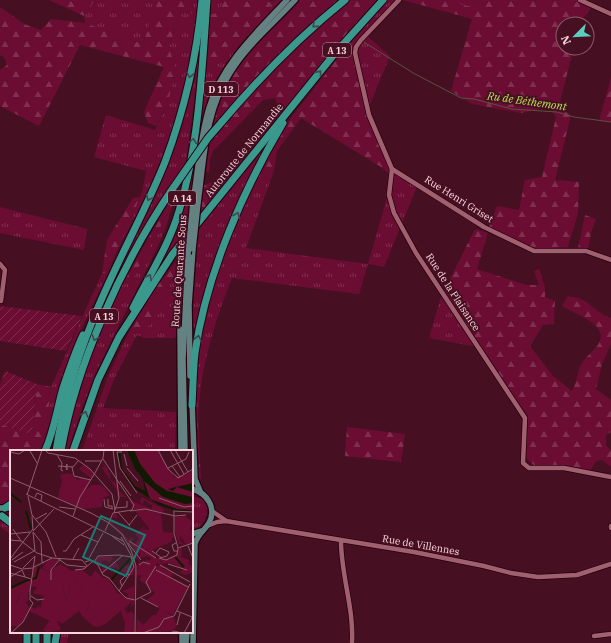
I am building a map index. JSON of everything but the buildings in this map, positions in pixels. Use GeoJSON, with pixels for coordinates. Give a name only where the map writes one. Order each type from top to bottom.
{"type":"FeatureCollection","features":[{"type":"Feature","properties":{"kind":"highway","name":"A 14"},"geometry":{"type":"LineString","coordinates":[[56,450],[72,381],[92,322],[165,161],[181,112],[190,77],[202,0]]}},
{"type":"Feature","properties":{"kind":"highway","name":"A 14"},"geometry":{"type":"LineString","coordinates":[[119,336],[170,233],[178,212],[189,171],[208,0]]}},
{"type":"Feature","properties":{"kind":"highway","name":"A 13"},"geometry":{"type":"LineString","coordinates":[[61,450],[71,411],[100,325],[116,289],[143,237],[171,192],[208,138],[258,80],[288,50],[345,0]]}},
{"type":"Feature","properties":{"kind":"highway","name":"Autoroute de Normandie"},"geometry":{"type":"LineString","coordinates":[[73,450],[98,380],[119,336],[172,255],[350,35],[383,0]]}},
{"type":"Feature","properties":{"kind":"highway"},"geometry":{"type":"LineString","coordinates":[[192,405],[194,369],[198,340],[207,302],[224,247],[251,182],[272,142],[295,104]]}},
{"type":"Feature","properties":{"kind":"highway"},"geometry":{"type":"LineString","coordinates":[[45,450],[75,352],[85,330],[92,322]]}},
{"type":"Feature","properties":{"kind":"highway"},"geometry":{"type":"LineString","coordinates":[[1,516],[10,522]]}},
{"type":"Feature","properties":{"kind":"highway"},"geometry":{"type":"LineString","coordinates":[[55,643],[56,633]]}},
{"type":"Feature","properties":{"kind":"main road","name":"Route de Quarante Sous"},"geometry":{"type":"LineString","coordinates":[[188,450],[186,355],[196,203],[205,122],[218,85],[233,60],[287,0]]}},
{"type":"Feature","properties":{"kind":"main road","name":"Route de Quarante Sous"},"geometry":{"type":"LineString","coordinates":[[185,450],[183,359],[187,262],[208,130],[219,93],[230,73],[241,57],[296,0]]}},
{"type":"Feature","properties":{"kind":"main road"},"geometry":{"type":"LineString","coordinates":[[180,450],[180,326],[187,262]]}},
{"type":"Feature","properties":{"kind":"main road"},"geometry":{"type":"LineString","coordinates":[[189,305],[195,479],[201,492],[209,501],[212,511],[211,518],[197,538],[194,546],[193,643]]}},
{"type":"Feature","properties":{"kind":"main road"},"geometry":{"type":"LineString","coordinates":[[193,490],[201,492]]}},
{"type":"Feature","properties":{"kind":"main road"},"geometry":{"type":"LineString","coordinates":[[194,534],[205,528]]}},
{"type":"Feature","properties":{"kind":"main road"},"geometry":{"type":"LineString","coordinates":[[186,643],[188,633]]}},
{"type":"Feature","properties":{"kind":"main road"},"geometry":{"type":"LineString","coordinates":[[188,633],[189,643]]}},
{"type":"Feature","properties":{"kind":"street","name":"Rue de la Plaisance"},"geometry":{"type":"LineString","coordinates":[[399,0],[360,40],[356,47],[355,53],[369,115],[392,169],[389,195],[394,213],[401,227],[525,418],[523,463],[529,468],[564,468],[611,477]]}},
{"type":"Feature","properties":{"kind":"street"},"geometry":{"type":"LineString","coordinates":[[580,0],[611,14]]}},
{"type":"Feature","properties":{"kind":"street","name":"Rue Henri Griset"},"geometry":{"type":"LineString","coordinates":[[392,169],[484,227],[534,251],[586,251],[611,260]]}},
{"type":"Feature","properties":{"kind":"street"},"geometry":{"type":"LineString","coordinates":[[0,264],[5,270],[1,301]]}},
{"type":"Feature","properties":{"kind":"street","name":"Rue de Villennes"},"geometry":{"type":"LineString","coordinates":[[212,511],[226,521]]}},
{"type":"Feature","properties":{"kind":"street","name":"Rue de Villennes"},"geometry":{"type":"LineString","coordinates":[[205,528],[217,522],[226,521],[414,552],[511,573],[538,577],[578,575],[611,564]]}},
{"type":"Feature","properties":{"kind":"street"},"geometry":{"type":"LineString","coordinates":[[341,541],[343,571],[348,594],[352,629],[352,643]]}},
{"type":"Feature","properties":{"kind":"street"},"geometry":{"type":"LineString","coordinates":[[594,636],[611,634]]}},
{"type":"Feature","properties":{"kind":"green space"},"geometry":{"type":"Polygon","coordinates":[[[49,0],[95,0],[84,16],[49,0]]]}},
{"type":"Feature","properties":{"kind":"green space"},"geometry":{"type":"Polygon","coordinates":[[[95,0],[157,0],[143,44],[85,23],[84,16],[95,0]]]}},
{"type":"Feature","properties":{"kind":"green space"},"geometry":{"type":"Polygon","coordinates":[[[157,0],[191,0],[194,8],[191,14],[180,11],[169,48],[176,69],[168,102],[156,126],[148,123],[144,112],[164,67],[80,45],[39,126],[0,106],[0,70],[7,65],[4,57],[0,55],[0,7],[24,24],[41,30],[51,19],[85,23],[143,44],[157,0]]]}},
{"type":"Feature","properties":{"kind":"green space"},"geometry":{"type":"Polygon","coordinates":[[[191,0],[199,0],[197,24],[188,72],[176,120],[150,188],[116,253],[142,192],[146,171],[94,157],[106,115],[155,130],[168,102],[176,69],[169,48],[180,11],[191,14],[194,8],[191,0]]]}},
{"type":"Feature","properties":{"kind":"green space"},"geometry":{"type":"Polygon","coordinates":[[[211,0],[223,0],[221,8],[210,17],[211,0]]]}},
{"type":"Feature","properties":{"kind":"green space"},"geometry":{"type":"Polygon","coordinates":[[[223,0],[241,0],[260,4],[276,0],[252,24],[240,43],[220,49],[215,66],[205,65],[210,17],[221,8],[223,0]]]}},
{"type":"Feature","properties":{"kind":"green space"},"geometry":{"type":"Polygon","coordinates":[[[241,0],[271,0],[264,4],[252,4],[241,0]]]}},
{"type":"Feature","properties":{"kind":"green space"},"geometry":{"type":"Polygon","coordinates":[[[276,0],[284,0],[238,49],[215,82],[206,108],[200,138],[195,149],[205,65],[220,49],[240,43],[252,24],[276,0]]]}},
{"type":"Feature","properties":{"kind":"green space"},"geometry":{"type":"Polygon","coordinates":[[[299,0],[338,0],[304,30],[256,77],[212,128],[225,90],[235,73],[258,43],[299,0]]]}},
{"type":"Feature","properties":{"kind":"green space"},"geometry":{"type":"Polygon","coordinates":[[[348,0],[377,0],[351,29],[199,216],[202,186],[217,180],[242,150],[277,104],[275,98],[263,100],[213,151],[210,159],[209,173],[206,171],[209,144],[244,99],[301,42],[348,0]]]}},
{"type":"Feature","properties":{"kind":"green space"},"geometry":{"type":"Polygon","coordinates":[[[387,0],[401,0],[366,35],[390,56],[368,109],[355,48],[348,45],[387,0]]]}},
{"type":"Feature","properties":{"kind":"green space"},"geometry":{"type":"Polygon","coordinates":[[[403,0],[437,0],[473,7],[475,0],[578,0],[592,7],[585,16],[555,16],[555,56],[572,56],[560,101],[566,112],[571,115],[555,180],[579,182],[578,213],[568,247],[529,249],[489,227],[497,206],[519,210],[525,180],[542,177],[556,117],[550,107],[521,113],[472,104],[451,91],[472,19],[403,0]]]}},
{"type":"Feature","properties":{"kind":"green space"},"geometry":{"type":"Polygon","coordinates":[[[437,0],[475,0],[473,8],[437,0]]]}},
{"type":"Feature","properties":{"kind":"green space"},"geometry":{"type":"Polygon","coordinates":[[[199,44],[201,45],[186,163],[137,240],[106,301],[92,339],[89,339],[105,298],[151,200],[199,44]]]}},
{"type":"Feature","properties":{"kind":"green space"},"geometry":{"type":"Polygon","coordinates":[[[348,45],[355,48],[368,109],[393,177],[381,167],[301,118],[277,151],[274,171],[263,164],[283,128],[348,45]]]}},
{"type":"Feature","properties":{"kind":"green space"},"geometry":{"type":"Polygon","coordinates":[[[611,77],[611,122],[599,121],[611,77]]]}},
{"type":"Feature","properties":{"kind":"green space"},"geometry":{"type":"Polygon","coordinates":[[[273,136],[221,248],[201,305],[198,328],[192,328],[198,230],[273,136]]]}},
{"type":"Feature","properties":{"kind":"green space"},"geometry":{"type":"Polygon","coordinates":[[[195,163],[187,231],[155,276],[154,274],[195,163]]]}},
{"type":"Feature","properties":{"kind":"green space"},"geometry":{"type":"Polygon","coordinates":[[[263,164],[274,171],[246,248],[368,264],[359,294],[232,278],[211,339],[201,386],[198,421],[201,479],[199,479],[194,376],[200,345],[217,273],[241,212],[263,164]]]}},
{"type":"Feature","properties":{"kind":"green space"},"geometry":{"type":"Polygon","coordinates":[[[393,168],[418,184],[384,267],[368,264],[393,177],[393,168]]]}},
{"type":"Feature","properties":{"kind":"green space"},"geometry":{"type":"Polygon","coordinates":[[[178,186],[166,227],[158,246],[96,372],[68,450],[64,450],[74,408],[104,325],[122,285],[131,282],[166,216],[170,207],[170,200],[178,186]]]}},
{"type":"Feature","properties":{"kind":"green space"},"geometry":{"type":"Polygon","coordinates":[[[140,197],[108,273],[102,273],[107,240],[133,198],[140,197]]]}},
{"type":"Feature","properties":{"kind":"green space"},"geometry":{"type":"Polygon","coordinates":[[[170,200],[170,207],[166,216],[131,282],[122,285],[170,200]]]}},
{"type":"Feature","properties":{"kind":"green space"},"geometry":{"type":"Polygon","coordinates":[[[0,207],[87,229],[84,250],[0,233],[0,207]]]}},
{"type":"Feature","properties":{"kind":"green space"},"geometry":{"type":"Polygon","coordinates":[[[585,215],[596,219],[591,233],[588,250],[578,248],[585,215]]]}},
{"type":"Feature","properties":{"kind":"green space"},"geometry":{"type":"Polygon","coordinates":[[[475,229],[488,233],[477,269],[526,285],[539,285],[534,271],[539,269],[545,287],[545,297],[555,301],[554,324],[543,325],[530,346],[553,376],[572,391],[580,366],[599,344],[601,335],[594,324],[562,306],[567,297],[579,298],[605,316],[611,318],[611,344],[602,364],[596,389],[611,400],[611,432],[606,435],[606,445],[611,451],[611,467],[602,460],[596,461],[588,474],[557,466],[534,465],[527,459],[525,449],[528,416],[441,297],[475,229]]]}},
{"type":"Feature","properties":{"kind":"green space"},"geometry":{"type":"Polygon","coordinates":[[[184,251],[183,271],[173,277],[164,291],[166,298],[164,305],[158,301],[151,315],[154,322],[137,334],[130,330],[157,286],[184,251]]]}},
{"type":"Feature","properties":{"kind":"green space"},"geometry":{"type":"Polygon","coordinates":[[[183,271],[177,332],[175,338],[144,338],[137,335],[115,377],[103,408],[176,412],[175,450],[82,450],[108,376],[130,330],[137,334],[151,315],[158,301],[163,305],[166,298],[164,291],[173,277],[183,271]]]}},
{"type":"Feature","properties":{"kind":"green space"},"geometry":{"type":"Polygon","coordinates":[[[102,273],[108,273],[77,338],[44,446],[51,387],[102,273]]]}},
{"type":"Feature","properties":{"kind":"green space"},"geometry":{"type":"Polygon","coordinates":[[[441,297],[478,347],[429,338],[441,297]]]}},
{"type":"Feature","properties":{"kind":"green space"},"geometry":{"type":"Polygon","coordinates":[[[0,306],[82,316],[66,351],[0,341],[0,306]]]}},
{"type":"Feature","properties":{"kind":"green space"},"geometry":{"type":"Polygon","coordinates":[[[5,371],[37,384],[32,435],[0,424],[0,385],[5,371]]]}},
{"type":"Feature","properties":{"kind":"green space"},"geometry":{"type":"Polygon","coordinates":[[[37,384],[51,387],[42,450],[10,450],[10,495],[0,498],[0,424],[32,435],[37,384]]]}},
{"type":"Feature","properties":{"kind":"green space"},"geometry":{"type":"Polygon","coordinates":[[[347,427],[405,434],[401,462],[345,456],[347,427]]]}},
{"type":"Feature","properties":{"kind":"green space"},"geometry":{"type":"Polygon","coordinates":[[[10,495],[10,502],[0,504],[0,498],[10,495]]]}},
{"type":"Feature","properties":{"kind":"green space"},"geometry":{"type":"Polygon","coordinates":[[[193,497],[203,500],[207,509],[204,520],[196,529],[193,528],[193,497]]]}},
{"type":"Feature","properties":{"kind":"green space"},"geometry":{"type":"Polygon","coordinates":[[[0,520],[10,526],[10,536],[8,532],[0,527],[0,520]]]}},
{"type":"Feature","properties":{"kind":"green space"},"geometry":{"type":"Polygon","coordinates":[[[59,633],[69,633],[67,643],[58,643],[59,633]]]}},
{"type":"Feature","properties":{"kind":"waterway","name":"Ru de Béthemont"},"geometry":{"type":"LineString","coordinates":[[362,41],[415,74],[461,98],[474,99],[512,109],[557,112],[574,117],[611,122]]}}]}
